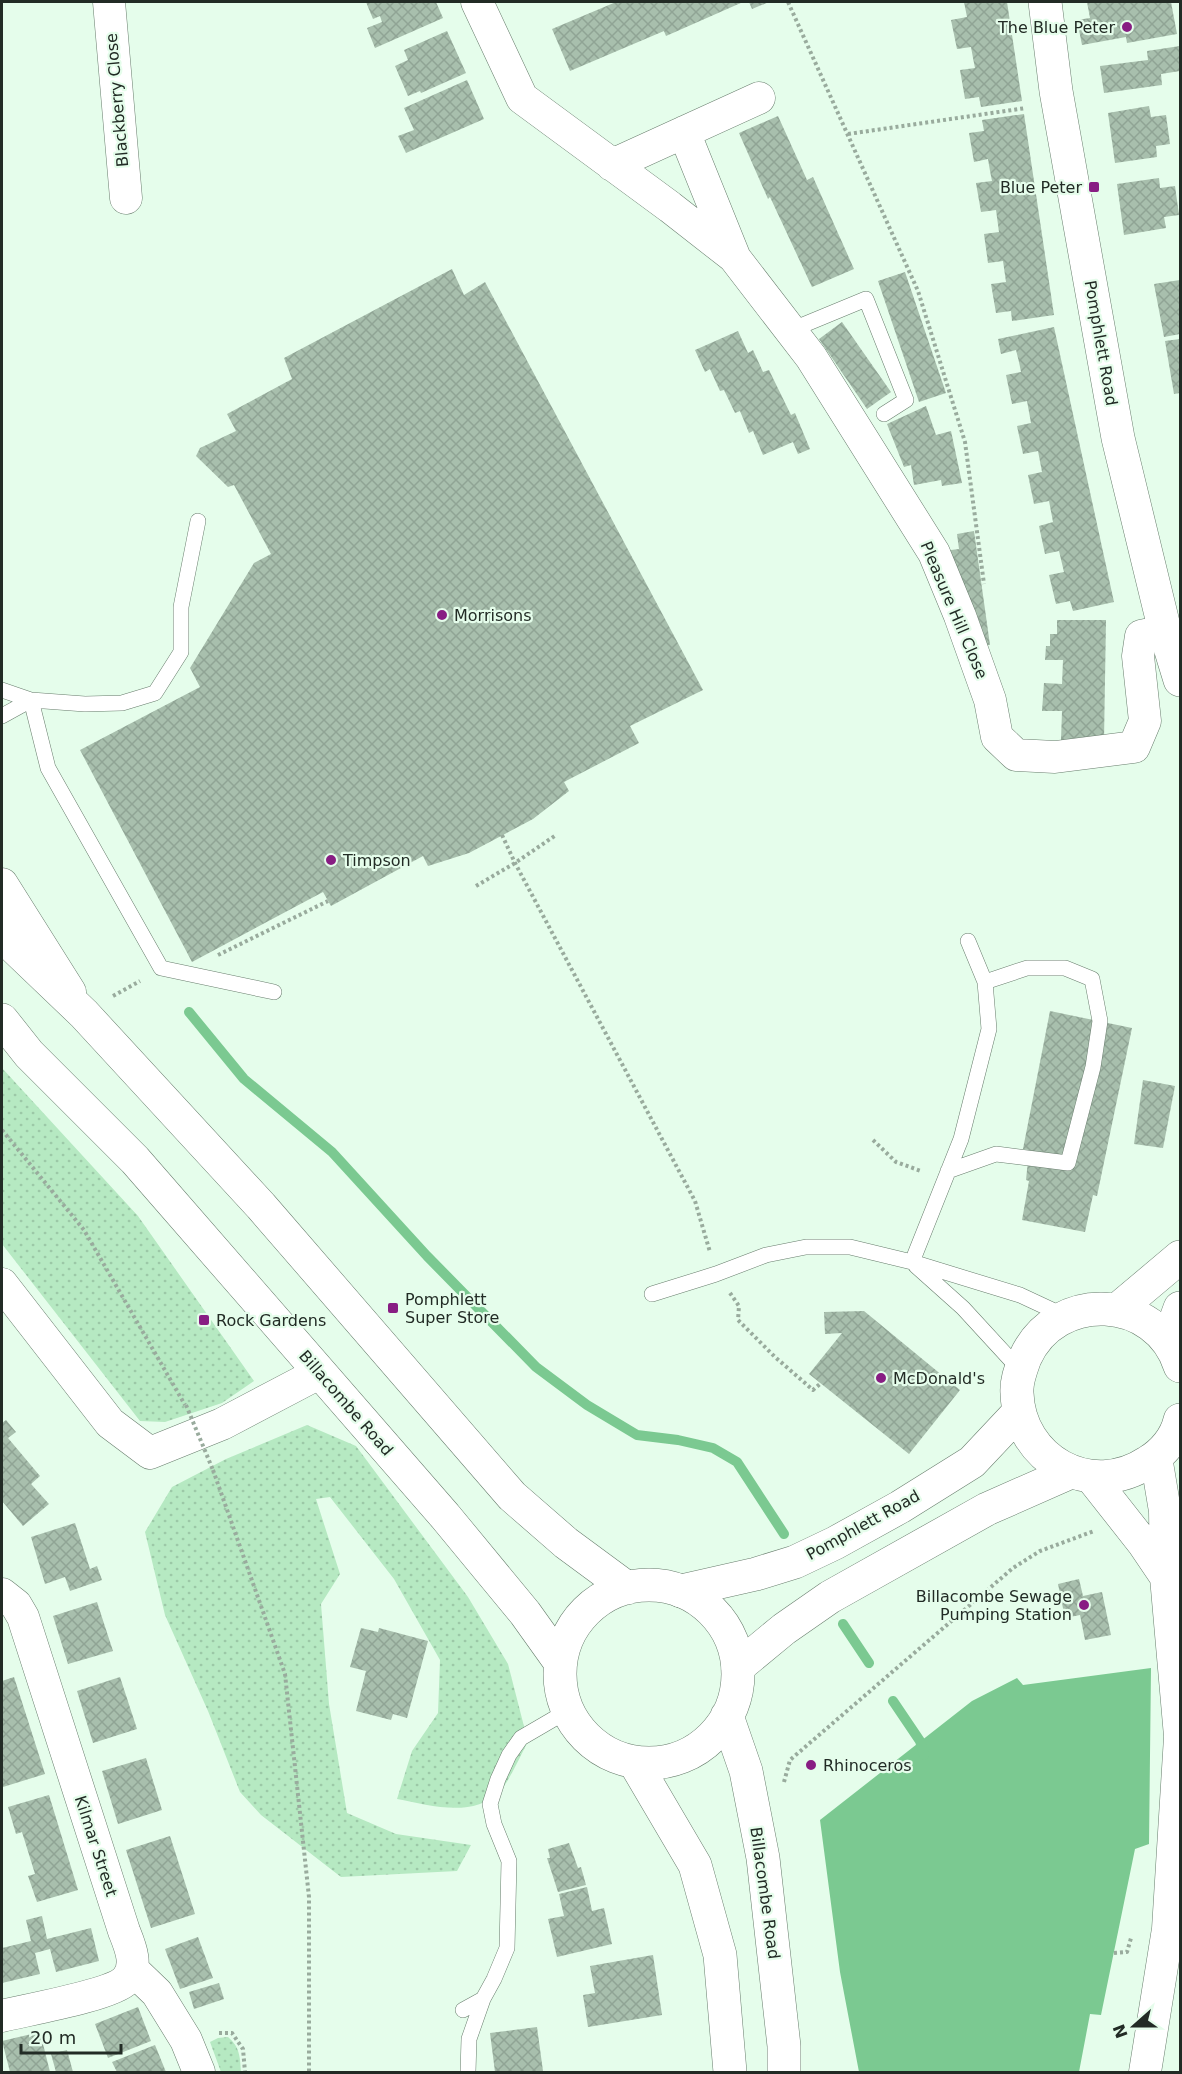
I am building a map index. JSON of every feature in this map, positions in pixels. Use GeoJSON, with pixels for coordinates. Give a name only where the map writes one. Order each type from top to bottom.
{"type":"FeatureCollection","features":[{"type":"Feature","properties":{"kind":"main road","name":"Pomphlett Road"},"geometry":{"type":"LineString","coordinates":[[1045,2],[1058,103],[1118,438],[1165,631],[1180,680]]}},
{"type":"Feature","properties":{"kind":"main road"},"geometry":{"type":"LineString","coordinates":[[2,931],[15,948],[84,1014],[261,1206],[512,1496],[566,1543],[627,1588]]}},
{"type":"Feature","properties":{"kind":"main road","name":"Billacombe Road"},"geometry":{"type":"LineString","coordinates":[[2,1020],[29,1054],[135,1160],[487,1567],[525,1613],[560,1662]]}},
{"type":"Feature","properties":{"kind":"main road"},"geometry":{"type":"LineString","coordinates":[[1117,1310],[1180,1257]]}},
{"type":"Feature","properties":{"kind":"main road"},"geometry":{"type":"LineString","coordinates":[[1174,1353],[1180,1308]]}},
{"type":"Feature","properties":{"kind":"main road"},"geometry":{"type":"LineString","coordinates":[[1171,1441],[1137,1470],[1115,1476],[1081,1474],[1047,1458],[1029,1437],[1019,1412],[1017,1391],[1020,1370],[1030,1348],[1045,1330],[1065,1317],[1090,1309],[1117,1310],[1136,1316],[1153,1326],[1174,1353]]}},
{"type":"Feature","properties":{"kind":"main road","name":"Pomphlett Road"},"geometry":{"type":"LineString","coordinates":[[681,1591],[785,1565],[835,1543],[972,1462],[1019,1412]]}},
{"type":"Feature","properties":{"kind":"main road"},"geometry":{"type":"LineString","coordinates":[[738,1667],[784,1629],[830,1597],[987,1509],[1081,1474]]}},
{"type":"Feature","properties":{"kind":"main road"},"geometry":{"type":"LineString","coordinates":[[654,1585],[681,1591],[709,1608],[729,1635],[738,1667],[736,1693],[721,1727],[698,1750],[668,1762],[635,1763],[603,1751],[577,1728],[562,1696],[560,1662],[572,1629],[595,1602],[627,1588],[654,1585]]}},
{"type":"Feature","properties":{"kind":"main road","name":"Billacombe Road"},"geometry":{"type":"LineString","coordinates":[[727,1716],[746,1771],[763,1858],[784,2046],[784,2073]]}},
{"type":"Feature","properties":{"kind":"main road"},"geometry":{"type":"LineString","coordinates":[[635,1763],[694,1864],[720,1955],[730,2073]]}},
{"type":"Feature","properties":{"kind":"street","name":"Blackberry Close"},"geometry":{"type":"LineString","coordinates":[[109,2],[126,198]]}},
{"type":"Feature","properties":{"kind":"street","name":"Pleasure Hill Close"},"geometry":{"type":"LineString","coordinates":[[477,2],[522,98],[734,257],[811,357],[934,554],[960,616],[990,700],[997,737],[1016,754],[1055,757],[1134,747],[1145,721],[1138,656],[1141,636],[1165,631]]}},
{"type":"Feature","properties":{"kind":"street"},"geometry":{"type":"LineString","coordinates":[[612,165],[759,98]]}},
{"type":"Feature","properties":{"kind":"street","name":"Pleasure Hill Close"},"geometry":{"type":"LineString","coordinates":[[684,132],[734,257]]}},
{"type":"Feature","properties":{"kind":"street"},"geometry":{"type":"LineString","coordinates":[[2,884],[84,1014]]}},
{"type":"Feature","properties":{"kind":"street"},"geometry":{"type":"LineString","coordinates":[[2,1284],[110,1423],[150,1453],[222,1424],[320,1373]]}},
{"type":"Feature","properties":{"kind":"street"},"geometry":{"type":"LineString","coordinates":[[1145,2073],[1174,1930],[1180,1737],[1179,1696],[1166,1577],[1165,1511],[1171,1441]]}},
{"type":"Feature","properties":{"kind":"street"},"geometry":{"type":"LineString","coordinates":[[1081,1474],[1143,1543],[1166,1577]]}},
{"type":"Feature","properties":{"kind":"street","name":"Kilmar Street"},"geometry":{"type":"LineString","coordinates":[[2,1594],[16,1605],[23,1617],[132,1952],[132,1969]]}},
{"type":"Feature","properties":{"kind":"street"},"geometry":{"type":"LineString","coordinates":[[2,2016],[109,1991],[126,1980],[132,1969],[157,1993],[186,2040],[199,2073]]}},
{"type":"Feature","properties":{"kind":"lane"},"geometry":{"type":"LineString","coordinates":[[791,330],[866,299],[906,400],[884,414]]}},
{"type":"Feature","properties":{"kind":"lane"},"geometry":{"type":"LineString","coordinates":[[2,690],[31,700],[86,704],[122,703],[155,693],[181,652],[181,607],[198,521]]}},
{"type":"Feature","properties":{"kind":"lane"},"geometry":{"type":"LineString","coordinates":[[2,716],[31,700]]}},
{"type":"Feature","properties":{"kind":"lane"},"geometry":{"type":"LineString","coordinates":[[31,700],[48,768],[161,968],[274,992]]}},
{"type":"Feature","properties":{"kind":"lane"},"geometry":{"type":"LineString","coordinates":[[912,1262],[961,1139],[989,1029],[985,982],[968,941]]}},
{"type":"Feature","properties":{"kind":"lane"},"geometry":{"type":"LineString","coordinates":[[946,1176],[996,1154],[1068,1163],[1094,1067],[1100,1021],[1092,979],[1065,968],[1027,968],[985,982]]}},
{"type":"Feature","properties":{"kind":"lane"},"geometry":{"type":"LineString","coordinates":[[652,1294],[766,1255],[806,1247],[850,1247],[912,1262],[1020,1295],[1065,1317]]}},
{"type":"Feature","properties":{"kind":"lane"},"geometry":{"type":"LineString","coordinates":[[912,1262],[963,1308],[1020,1370]]}},
{"type":"Feature","properties":{"kind":"lane"},"geometry":{"type":"LineString","coordinates":[[468,2073],[469,2040],[483,1999],[507,1948],[509,1861],[494,1824],[490,1804],[509,1755],[521,1738],[568,1710]]}},
{"type":"Feature","properties":{"kind":"lane"},"geometry":{"type":"LineString","coordinates":[[463,2010],[483,1999]]}},
{"type":"Feature","properties":{"kind":"path"},"geometry":{"type":"LineString","coordinates":[[788,2],[918,291],[965,442],[985,590]]}},
{"type":"Feature","properties":{"kind":"path"},"geometry":{"type":"LineString","coordinates":[[848,134],[1058,103]]}},
{"type":"Feature","properties":{"kind":"path"},"geometry":{"type":"LineString","coordinates":[[502,835],[514,863],[695,1201],[716,1274],[740,1306],[738,1320],[813,1390],[821,1383]]}},
{"type":"Feature","properties":{"kind":"path"},"geometry":{"type":"LineString","coordinates":[[476,886],[556,835]]}},
{"type":"Feature","properties":{"kind":"path"},"geometry":{"type":"LineString","coordinates":[[213,957],[328,901]]}},
{"type":"Feature","properties":{"kind":"path"},"geometry":{"type":"LineString","coordinates":[[84,1014],[161,968]]}},
{"type":"Feature","properties":{"kind":"path"},"geometry":{"type":"LineString","coordinates":[[2,1130],[84,1230],[186,1405],[213,1470],[285,1674],[309,1897],[309,2073]]}},
{"type":"Feature","properties":{"kind":"path"},"geometry":{"type":"LineString","coordinates":[[873,1140],[896,1162],[946,1176]]}},
{"type":"Feature","properties":{"kind":"path"},"geometry":{"type":"LineString","coordinates":[[790,1760],[1013,1568],[1040,1551],[1123,1520]]}},
{"type":"Feature","properties":{"kind":"shaded area"},"geometry":{"type":"Polygon","coordinates":[[[2,1068],[138,1216],[254,1381],[222,1403],[165,1422],[140,1421],[2,1244],[2,1068]]]}},
{"type":"Feature","properties":{"kind":"shaded area"},"geometry":{"type":"Polygon","coordinates":[[[307,1425],[356,1446],[468,1597],[508,1664],[528,1742],[500,1791],[489,1800],[464,1807],[451,1808],[397,1799],[412,1751],[438,1713],[440,1660],[394,1579],[330,1497],[316,1499],[340,1574],[321,1604],[329,1704],[347,1813],[396,1834],[471,1845],[457,1871],[341,1877],[261,1815],[240,1792],[208,1711],[165,1615],[145,1532],[172,1487],[226,1459],[307,1425]]]}},
{"type":"Feature","properties":{"kind":"shaded area"},"geometry":{"type":"Polygon","coordinates":[[[1151,1668],[1149,1844],[1135,1849],[1101,2015],[1090,2014],[1079,2072],[859,2072],[840,1972],[820,1820],[972,1701],[1017,1678],[1023,1685],[1151,1668]]]}},
{"type":"Feature","properties":{"kind":"shaded area"},"geometry":{"type":"Polygon","coordinates":[[[228,2037],[240,2057],[241,2072],[221,2072],[210,2042],[228,2037]]]}},
{"type":"Feature","properties":{"kind":"building"},"geometry":{"type":"Polygon","coordinates":[[[366,2],[436,2],[443,18],[375,48],[367,28],[382,22],[380,16],[373,19],[366,2]]]}},
{"type":"Feature","properties":{"kind":"building"},"geometry":{"type":"Polygon","coordinates":[[[616,2],[743,2],[666,36],[664,31],[570,71],[552,29],[616,2]]]}},
{"type":"Feature","properties":{"kind":"building"},"geometry":{"type":"Polygon","coordinates":[[[749,2],[769,2],[752,9],[749,2]]]}},
{"type":"Feature","properties":{"kind":"building"},"geometry":{"type":"Polygon","coordinates":[[[964,2],[1007,2],[1022,101],[981,107],[979,97],[965,99],[960,70],[975,68],[971,47],[957,49],[951,20],[967,17],[964,2]]]}},
{"type":"Feature","properties":{"kind":"building","name":"The Blue Peter"},"geometry":{"type":"Polygon","coordinates":[[[1087,2],[1171,2],[1177,34],[1127,43],[1126,37],[1082,45],[1077,20],[1090,18],[1087,2]]]}},
{"type":"Feature","properties":{"kind":"building"},"geometry":{"type":"Polygon","coordinates":[[[447,31],[466,73],[421,93],[420,91],[408,96],[395,66],[408,60],[404,50],[447,31]]]}},
{"type":"Feature","properties":{"kind":"building"},"geometry":{"type":"Polygon","coordinates":[[[1180,46],[1180,71],[1161,74],[1162,85],[1104,93],[1100,66],[1148,60],[1147,51],[1180,46]]]}},
{"type":"Feature","properties":{"kind":"building"},"geometry":{"type":"Polygon","coordinates":[[[467,80],[484,119],[406,153],[398,136],[414,130],[404,108],[467,80]]]}},
{"type":"Feature","properties":{"kind":"building"},"geometry":{"type":"Polygon","coordinates":[[[1149,106],[1151,117],[1166,115],[1170,144],[1156,146],[1157,157],[1115,163],[1108,113],[1149,106]]]}},
{"type":"Feature","properties":{"kind":"building"},"geometry":{"type":"Polygon","coordinates":[[[1024,114],[1054,315],[1012,321],[1011,311],[996,313],[991,284],[1006,282],[1003,261],[988,263],[984,234],[999,232],[996,210],[981,212],[976,183],[992,181],[988,159],[974,162],[969,133],[984,131],[982,120],[1024,114]]]}},
{"type":"Feature","properties":{"kind":"building"},"geometry":{"type":"Polygon","coordinates":[[[778,116],[807,180],[813,177],[854,269],[812,287],[770,197],[768,199],[739,133],[778,116]]]}},
{"type":"Feature","properties":{"kind":"building"},"geometry":{"type":"Polygon","coordinates":[[[1159,178],[1160,188],[1175,186],[1179,215],[1164,217],[1166,228],[1124,235],[1117,184],[1159,178]]]}},
{"type":"Feature","properties":{"kind":"building","name":"Morrisons"},"geometry":{"type":"Polygon","coordinates":[[[452,269],[464,295],[485,282],[703,690],[630,726],[639,743],[564,782],[569,791],[533,819],[469,853],[428,866],[423,856],[331,906],[323,892],[192,962],[80,750],[200,687],[190,668],[254,563],[271,554],[234,485],[228,487],[196,456],[200,448],[236,431],[227,414],[292,379],[284,358],[452,269]]]}},
{"type":"Feature","properties":{"kind":"building"},"geometry":{"type":"Polygon","coordinates":[[[905,272],[946,393],[919,402],[878,281],[905,272]]]}},
{"type":"Feature","properties":{"kind":"building"},"geometry":{"type":"Polygon","coordinates":[[[1180,280],[1180,334],[1164,337],[1154,284],[1180,280]]]}},
{"type":"Feature","properties":{"kind":"building"},"geometry":{"type":"Polygon","coordinates":[[[842,322],[891,392],[867,409],[819,339],[842,322]]]}},
{"type":"Feature","properties":{"kind":"building"},"geometry":{"type":"Polygon","coordinates":[[[1054,327],[1114,602],[1073,611],[1070,601],[1056,604],[1049,575],[1064,572],[1059,551],[1045,554],[1039,526],[1053,522],[1049,501],[1034,504],[1028,475],[1042,472],[1038,451],[1023,454],[1017,426],[1031,423],[1027,401],[1012,404],[1006,375],[1021,372],[1019,362],[1016,350],[1001,354],[998,339],[1054,327]]]}},
{"type":"Feature","properties":{"kind":"building"},"geometry":{"type":"Polygon","coordinates":[[[738,331],[748,353],[753,350],[763,372],[769,370],[791,415],[795,413],[810,449],[798,454],[793,442],[763,455],[753,431],[749,433],[740,411],[735,413],[724,390],[720,391],[710,369],[705,372],[695,350],[738,331]]]}},
{"type":"Feature","properties":{"kind":"building"},"geometry":{"type":"Polygon","coordinates":[[[1180,339],[1180,393],[1174,394],[1165,341],[1180,339]]]}},
{"type":"Feature","properties":{"kind":"building"},"geometry":{"type":"Polygon","coordinates":[[[926,406],[936,435],[951,431],[962,483],[942,486],[941,480],[914,485],[911,465],[904,467],[887,424],[926,406]]]}},
{"type":"Feature","properties":{"kind":"building"},"geometry":{"type":"Polygon","coordinates":[[[974,531],[990,645],[976,646],[943,551],[959,549],[957,534],[974,531]]]}},
{"type":"Feature","properties":{"kind":"building"},"geometry":{"type":"Polygon","coordinates":[[[1057,620],[1106,620],[1104,740],[1061,740],[1062,711],[1042,711],[1044,683],[1062,684],[1063,660],[1045,660],[1046,646],[1050,646],[1050,634],[1057,634],[1057,620]]]}},
{"type":"Feature","properties":{"kind":"building"},"geometry":{"type":"Polygon","coordinates":[[[1050,1011],[1132,1028],[1097,1196],[1093,1195],[1085,1232],[1022,1220],[1029,1181],[1026,1180],[1029,1150],[1023,1149],[1050,1011]]]}},
{"type":"Feature","properties":{"kind":"building"},"geometry":{"type":"Polygon","coordinates":[[[1143,1080],[1175,1086],[1163,1148],[1134,1144],[1143,1080]]]}},
{"type":"Feature","properties":{"kind":"building","name":"McDonald's"},"geometry":{"type":"Polygon","coordinates":[[[864,1311],[960,1390],[909,1454],[809,1374],[842,1333],[825,1334],[824,1312],[864,1311]]]}},
{"type":"Feature","properties":{"kind":"building"},"geometry":{"type":"Polygon","coordinates":[[[6,1420],[16,1432],[8,1438],[40,1476],[31,1484],[49,1504],[23,1526],[2,1501],[2,1423],[6,1420]]]}},
{"type":"Feature","properties":{"kind":"building"},"geometry":{"type":"Polygon","coordinates":[[[75,1523],[90,1569],[97,1566],[102,1580],[70,1591],[65,1577],[45,1584],[31,1537],[75,1523]]]}},
{"type":"Feature","properties":{"kind":"building","name":"Billacombe Sewage Pumping Station"},"geometry":{"type":"Polygon","coordinates":[[[1079,1579],[1083,1596],[1102,1592],[1111,1635],[1085,1640],[1080,1615],[1065,1618],[1058,1584],[1079,1579]]]}},
{"type":"Feature","properties":{"kind":"building"},"geometry":{"type":"Polygon","coordinates":[[[97,1602],[113,1651],[68,1664],[53,1616],[97,1602]]]}},
{"type":"Feature","properties":{"kind":"building"},"geometry":{"type":"Polygon","coordinates":[[[361,1628],[378,1632],[379,1628],[428,1641],[407,1718],[393,1714],[391,1720],[356,1711],[366,1671],[350,1667],[361,1628]]]}},
{"type":"Feature","properties":{"kind":"building"},"geometry":{"type":"Polygon","coordinates":[[[14,1677],[45,1774],[3,1787],[2,1681],[14,1677]]]}},
{"type":"Feature","properties":{"kind":"building"},"geometry":{"type":"Polygon","coordinates":[[[120,1677],[137,1729],[93,1743],[77,1691],[120,1677]]]}},
{"type":"Feature","properties":{"kind":"building"},"geometry":{"type":"Polygon","coordinates":[[[146,1758],[162,1810],[118,1824],[102,1771],[146,1758]]]}},
{"type":"Feature","properties":{"kind":"building"},"geometry":{"type":"Polygon","coordinates":[[[49,1795],[78,1890],[37,1902],[28,1876],[35,1874],[22,1832],[16,1834],[8,1807],[49,1795]]]}},
{"type":"Feature","properties":{"kind":"building"},"geometry":{"type":"Polygon","coordinates":[[[170,1836],[195,1914],[151,1928],[126,1850],[170,1836]]]}},
{"type":"Feature","properties":{"kind":"building"},"geometry":{"type":"Polygon","coordinates":[[[569,1843],[578,1868],[581,1867],[586,1885],[558,1892],[547,1858],[550,1858],[548,1849],[569,1843]]]}},
{"type":"Feature","properties":{"kind":"building"},"geometry":{"type":"Polygon","coordinates":[[[587,1887],[592,1911],[604,1908],[612,1944],[557,1957],[548,1919],[564,1916],[559,1894],[587,1887]]]}},
{"type":"Feature","properties":{"kind":"building"},"geometry":{"type":"Polygon","coordinates":[[[42,1916],[47,1939],[91,1928],[99,1961],[56,1972],[50,1949],[35,1953],[40,1974],[2,1983],[2,1948],[31,1941],[26,1920],[42,1916]]]}},
{"type":"Feature","properties":{"kind":"building"},"geometry":{"type":"Polygon","coordinates":[[[198,1937],[213,1978],[180,1989],[165,1949],[198,1937]]]}},
{"type":"Feature","properties":{"kind":"building"},"geometry":{"type":"Polygon","coordinates":[[[653,1955],[662,2015],[588,2027],[583,1995],[595,1993],[590,1966],[653,1955]]]}},
{"type":"Feature","properties":{"kind":"building"},"geometry":{"type":"Polygon","coordinates":[[[219,1983],[224,1999],[194,2009],[189,1992],[219,1983]]]}},
{"type":"Feature","properties":{"kind":"building"},"geometry":{"type":"Polygon","coordinates":[[[138,2007],[151,2041],[108,2058],[95,2024],[138,2007]]]}},
{"type":"Feature","properties":{"kind":"building"},"geometry":{"type":"Polygon","coordinates":[[[537,2027],[543,2071],[495,2072],[490,2033],[537,2027]]]}},
{"type":"Feature","properties":{"kind":"building"},"geometry":{"type":"Polygon","coordinates":[[[40,2032],[50,2072],[10,2072],[2,2041],[40,2032]]]}},
{"type":"Feature","properties":{"kind":"building"},"geometry":{"type":"Polygon","coordinates":[[[155,2045],[166,2072],[117,2072],[112,2062],[155,2045]]]}},
{"type":"Feature","properties":{"kind":"building"},"geometry":{"type":"Polygon","coordinates":[[[67,2050],[73,2072],[56,2072],[51,2054],[67,2050]]]}},
{"type":"Feature","properties":{"kind":"waterway"},"geometry":{"type":"LineString","coordinates":[[189,1012],[244,1079],[332,1152],[427,1256],[536,1367],[587,1405],[637,1435],[678,1440],[713,1448],[737,1462],[784,1534]]}},
{"type":"Feature","properties":{"kind":"waterway"},"geometry":{"type":"LineString","coordinates":[[843,1624],[869,1663]]}},
{"type":"Feature","properties":{"kind":"waterway"},"geometry":{"type":"LineString","coordinates":[[893,1701],[920,1741],[924,1755]]}},
{"type":"Feature","properties":{"kind":"place","name":"The Blue Peter"},"geometry":{"type":"Point","coordinates":[1127,27]}},
{"type":"Feature","properties":{"kind":"place","name":"Blue Peter"},"geometry":{"type":"Point","coordinates":[1094,187]}},
{"type":"Feature","properties":{"kind":"place","name":"Morrisons"},"geometry":{"type":"Point","coordinates":[442,615]}},
{"type":"Feature","properties":{"kind":"place","name":"Timpson"},"geometry":{"type":"Point","coordinates":[331,860]}},
{"type":"Feature","properties":{"kind":"place","name":"Pomphlett Super Store"},"geometry":{"type":"Point","coordinates":[393,1308]}},
{"type":"Feature","properties":{"kind":"place","name":"Rock Gardens"},"geometry":{"type":"Point","coordinates":[204,1320]}},
{"type":"Feature","properties":{"kind":"place","name":"McDonald's"},"geometry":{"type":"Point","coordinates":[881,1378]}},
{"type":"Feature","properties":{"kind":"place","name":"Billacombe Sewage Pumping Station"},"geometry":{"type":"Point","coordinates":[1084,1605]}},
{"type":"Feature","properties":{"kind":"place","name":"Rhinoceros"},"geometry":{"type":"Point","coordinates":[811,1765]}}]}
